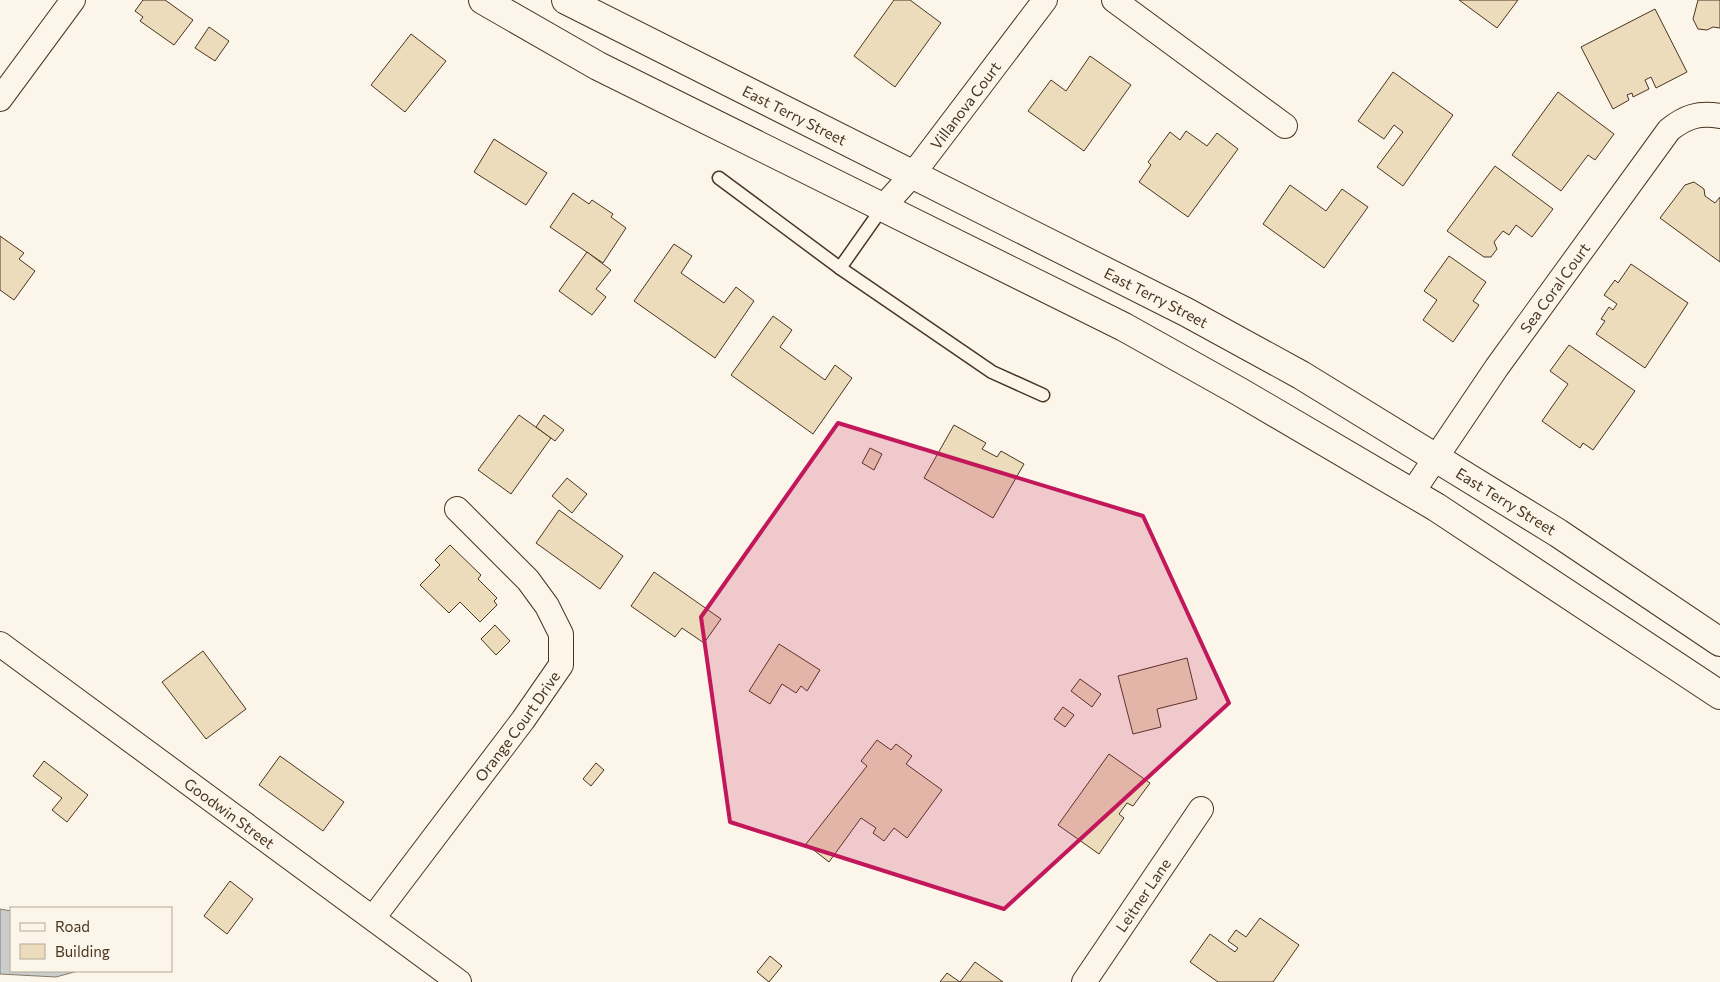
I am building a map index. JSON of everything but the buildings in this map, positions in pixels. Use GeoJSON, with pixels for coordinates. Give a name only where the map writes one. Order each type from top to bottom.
{"type":"FeatureCollection","features":[{"type":"Feature","properties":{"kind":"street"},"geometry":{"type":"LineString","coordinates":[[0,99],[74,0]]}},
{"type":"Feature","properties":{"kind":"street"},"geometry":{"type":"LineString","coordinates":[[483,0],[598,66],[1124,327],[1240,392],[1412,493],[1588,606],[1720,696]]}},
{"type":"Feature","properties":{"kind":"street","name":"East Terry Street"},"geometry":{"type":"LineString","coordinates":[[566,0],[1186,312],[1301,375],[1436,456],[1558,533],[1720,642]]}},
{"type":"Feature","properties":{"kind":"street","name":"Villanova Court"},"geometry":{"type":"LineString","coordinates":[[883,207],[913,174],[1045,0]]}},
{"type":"Feature","properties":{"kind":"street"},"geometry":{"type":"LineString","coordinates":[[1114,0],[1285,126]]}},
{"type":"Feature","properties":{"kind":"street","name":"Sea Coral Court"},"geometry":{"type":"LineString","coordinates":[[1412,493],[1497,367],[1669,130],[1691,116],[1704,114],[1720,116]]}},
{"type":"Feature","properties":{"kind":"street","name":"Orange Court Drive"},"geometry":{"type":"LineString","coordinates":[[372,918],[523,720],[561,665],[561,634],[547,606],[528,580],[456,509]]}},
{"type":"Feature","properties":{"kind":"street","name":"Goodwin Street"},"geometry":{"type":"LineString","coordinates":[[0,644],[459,982]]}},
{"type":"Feature","properties":{"kind":"street","name":"Leitner Lane"},"geometry":{"type":"LineString","coordinates":[[1084,982],[1201,809]]}},
{"type":"Feature","properties":{"kind":"lane"},"geometry":{"type":"LineString","coordinates":[[719,178],[840,268],[992,372],[1043,395]]}},
{"type":"Feature","properties":{"kind":"lane"},"geometry":{"type":"LineString","coordinates":[[840,268],[883,207]]}},
{"type":"Feature","properties":{"kind":"highlighted area"},"geometry":{"type":"Polygon","coordinates":[[[838,423],[1143,516],[1229,703],[1004,909],[730,822],[701,617],[838,423]]]}},
{"type":"Feature","properties":{"kind":"shaded area"},"geometry":{"type":"Polygon","coordinates":[[[0,909],[10,911],[10,972],[74,972],[56,977],[0,974],[0,909]]]}}]}
